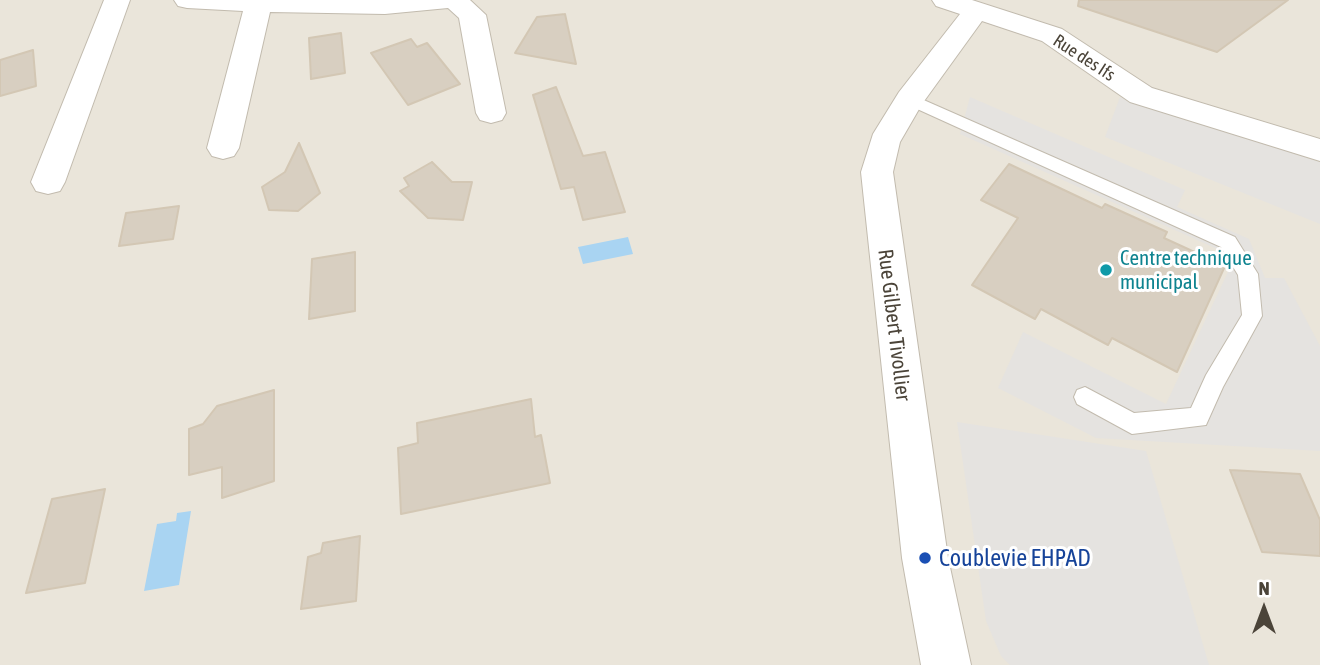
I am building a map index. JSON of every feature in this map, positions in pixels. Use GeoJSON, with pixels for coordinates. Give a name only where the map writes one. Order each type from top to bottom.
{"type":"FeatureCollection","features":[{"type":"Feature","properties":{"kind":"street"},"geometry":{"type":"LineString","coordinates":[[48,182],[117,0]]}},
{"type":"Feature","properties":{"kind":"street"},"geometry":{"type":"LineString","coordinates":[[187,0],[385,6],[452,0],[472,15],[491,113]]}},
{"type":"Feature","properties":{"kind":"street"},"geometry":{"type":"LineString","coordinates":[[223,148],[258,4]]}},
{"type":"Feature","properties":{"kind":"street","name":"Rue des Ifs"},"geometry":{"type":"LineString","coordinates":[[960,6],[1052,35],[1141,95],[1320,150]]}},
{"type":"Feature","properties":{"kind":"street","name":"Rue Gilbert Tivollier"},"geometry":{"type":"LineString","coordinates":[[946,665],[925,558],[877,172],[884,142],[960,6]]}},
{"type":"Feature","properties":{"kind":"lane"},"geometry":{"type":"LineString","coordinates":[[910,99],[1228,242],[1248,274],[1252,316],[1214,382],[1198,418],[1132,424],[1084,397]]}},
{"type":"Feature","properties":{"kind":"shaded area"},"geometry":{"type":"Polygon","coordinates":[[[0,0],[1320,0],[1320,665],[0,665],[0,0]]]}},
{"type":"Feature","properties":{"kind":"shaded area"},"geometry":{"type":"Polygon","coordinates":[[[970,97],[1185,190],[1177,207],[1249,239],[1265,278],[1284,278],[1320,346],[1320,451],[1096,438],[998,388],[1023,332],[1166,404],[1235,257],[960,134],[970,97]]]}},
{"type":"Feature","properties":{"kind":"shaded area"},"geometry":{"type":"Polygon","coordinates":[[[1120,97],[1320,162],[1320,224],[1105,137],[1120,97]]]}},
{"type":"Feature","properties":{"kind":"shaded area"},"geometry":{"type":"Polygon","coordinates":[[[957,422],[1146,451],[1209,665],[1010,665],[1001,656],[986,621],[957,422]]]}},
{"type":"Feature","properties":{"kind":"water"},"geometry":{"type":"Polygon","coordinates":[[[628,237],[633,254],[583,264],[578,247],[628,237]]]}},
{"type":"Feature","properties":{"kind":"water"},"geometry":{"type":"Polygon","coordinates":[[[191,511],[179,585],[144,591],[157,524],[176,521],[177,513],[191,511]]]}},
{"type":"Feature","properties":{"kind":"building"},"geometry":{"type":"Polygon","coordinates":[[[1079,0],[1288,0],[1217,52],[1078,6],[1079,0]]]}},
{"type":"Feature","properties":{"kind":"building"},"geometry":{"type":"Polygon","coordinates":[[[565,14],[576,64],[515,53],[537,17],[565,14]]]}},
{"type":"Feature","properties":{"kind":"building"},"geometry":{"type":"Polygon","coordinates":[[[341,33],[345,73],[311,79],[309,38],[341,33]]]}},
{"type":"Feature","properties":{"kind":"building"},"geometry":{"type":"Polygon","coordinates":[[[411,39],[417,47],[427,43],[460,84],[408,105],[371,53],[411,39]]]}},
{"type":"Feature","properties":{"kind":"building"},"geometry":{"type":"Polygon","coordinates":[[[33,50],[36,86],[0,96],[0,60],[33,50]]]}},
{"type":"Feature","properties":{"kind":"building"},"geometry":{"type":"Polygon","coordinates":[[[556,87],[583,156],[605,152],[625,212],[583,220],[574,187],[561,189],[533,95],[556,87]]]}},
{"type":"Feature","properties":{"kind":"building"},"geometry":{"type":"Polygon","coordinates":[[[299,143],[320,193],[298,211],[269,210],[262,187],[285,172],[299,143]]]}},
{"type":"Feature","properties":{"kind":"building"},"geometry":{"type":"Polygon","coordinates":[[[432,162],[452,182],[472,182],[463,220],[428,218],[400,191],[409,186],[404,178],[432,162]]]}},
{"type":"Feature","properties":{"kind":"building"},"geometry":{"type":"Polygon","coordinates":[[[1009,164],[1102,208],[1105,204],[1167,232],[1164,238],[1225,266],[1177,372],[1112,338],[1108,345],[1041,309],[1035,319],[972,285],[1018,218],[981,200],[1009,164]]]}},
{"type":"Feature","properties":{"kind":"building"},"geometry":{"type":"Polygon","coordinates":[[[179,206],[173,239],[119,246],[126,213],[179,206]]]}},
{"type":"Feature","properties":{"kind":"building"},"geometry":{"type":"Polygon","coordinates":[[[355,252],[355,311],[309,319],[312,259],[355,252]]]}},
{"type":"Feature","properties":{"kind":"building"},"geometry":{"type":"Polygon","coordinates":[[[274,390],[274,481],[222,498],[222,467],[189,475],[189,429],[203,424],[217,406],[274,390]]]}},
{"type":"Feature","properties":{"kind":"building"},"geometry":{"type":"Polygon","coordinates":[[[531,399],[535,437],[541,435],[550,483],[401,514],[398,448],[418,443],[417,423],[531,399]]]}},
{"type":"Feature","properties":{"kind":"building"},"geometry":{"type":"Polygon","coordinates":[[[1230,470],[1300,474],[1320,520],[1320,556],[1262,552],[1230,470]]]}},
{"type":"Feature","properties":{"kind":"building"},"geometry":{"type":"Polygon","coordinates":[[[105,489],[85,583],[26,593],[52,499],[105,489]]]}},
{"type":"Feature","properties":{"kind":"building"},"geometry":{"type":"Polygon","coordinates":[[[360,536],[356,601],[301,609],[308,557],[321,553],[323,543],[360,536]]]}},
{"type":"Feature","properties":{"kind":"place","name":"Centre technique municipal"},"geometry":{"type":"Point","coordinates":[1106,270]}},
{"type":"Feature","properties":{"kind":"place","name":"Coublevie EHPAD"},"geometry":{"type":"Point","coordinates":[925,558]}}]}
